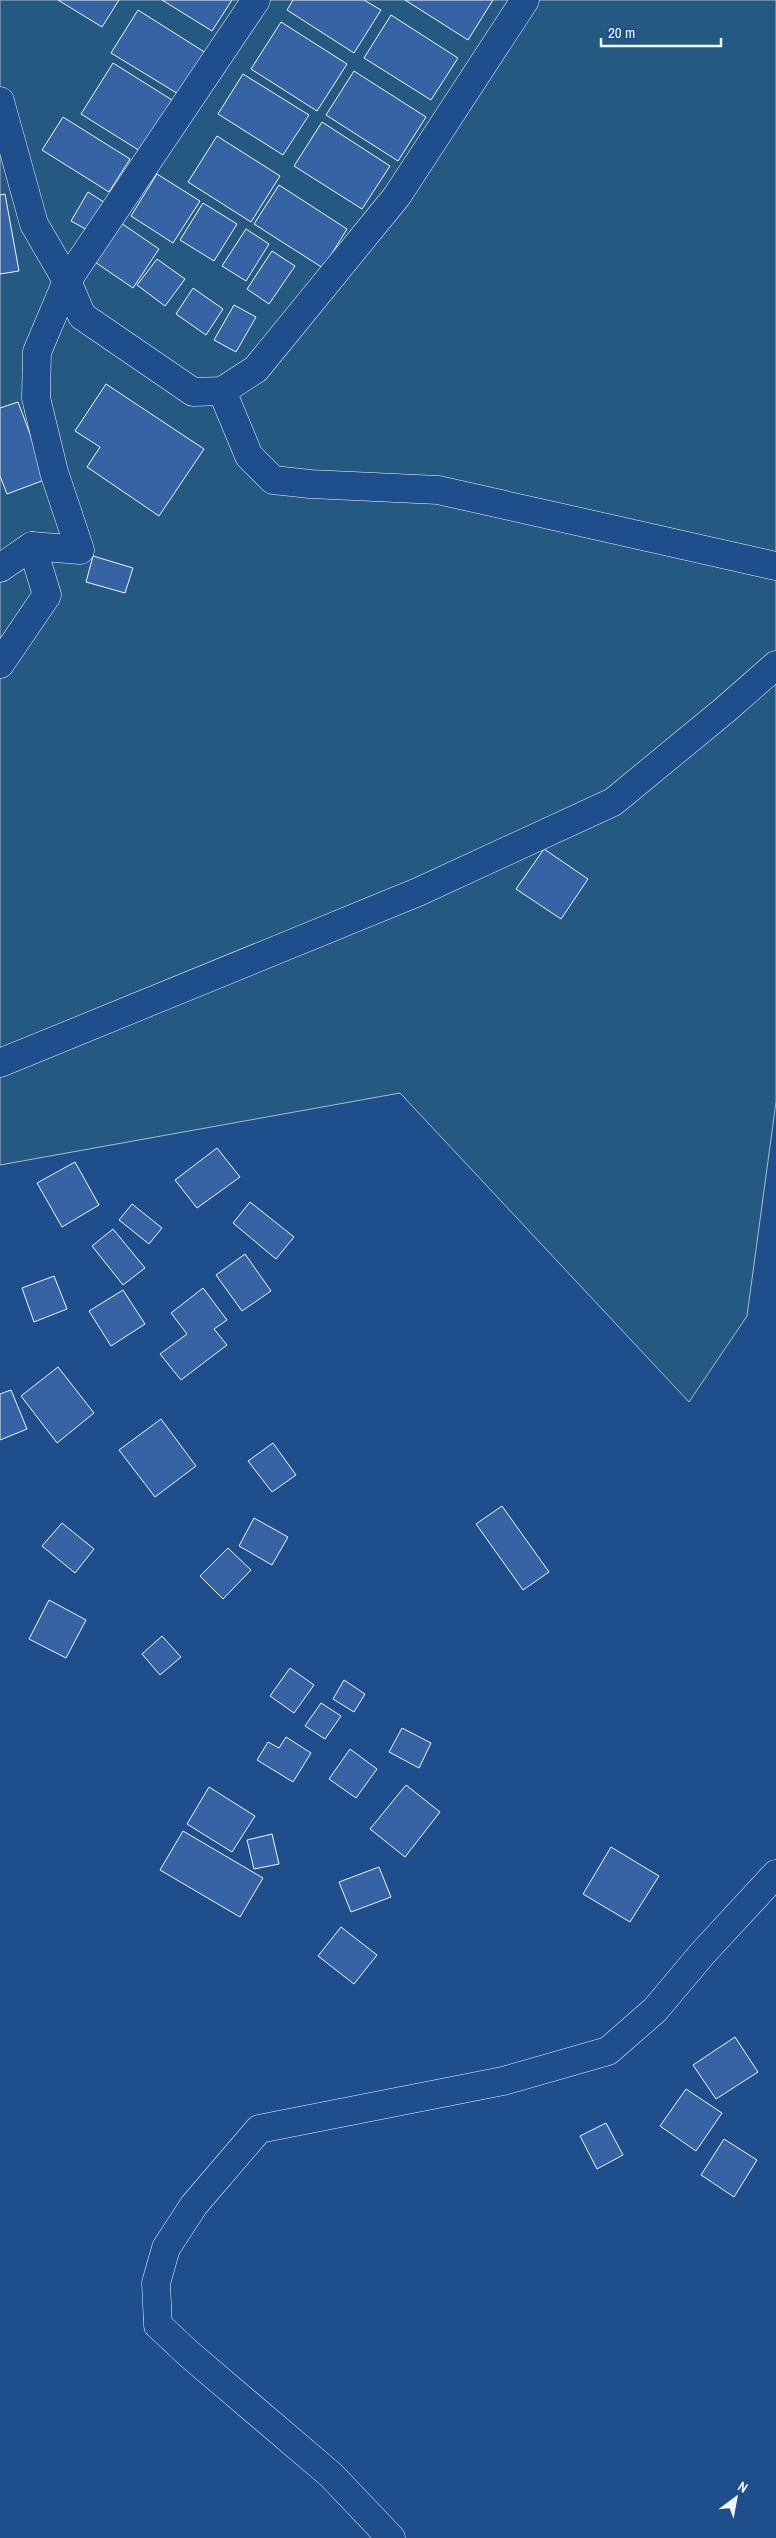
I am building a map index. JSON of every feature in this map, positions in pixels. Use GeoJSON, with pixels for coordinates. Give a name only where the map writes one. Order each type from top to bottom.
{"type":"FeatureCollection","features":[{"type":"Feature","properties":{"kind":"street"},"geometry":{"type":"LineString","coordinates":[[0,568],[32,546],[80,550],[54,472],[36,398],[37,352],[67,281],[256,0]]}},
{"type":"Feature","properties":{"kind":"street"},"geometry":{"type":"LineString","coordinates":[[0,101],[34,224],[67,281],[82,316],[193,392],[222,391],[256,369],[398,196],[525,0]]}},
{"type":"Feature","properties":{"kind":"street"},"geometry":{"type":"LineString","coordinates":[[222,391],[249,456],[273,480],[310,484],[438,490],[776,566]]}},
{"type":"Feature","properties":{"kind":"street"},"geometry":{"type":"LineString","coordinates":[[0,664],[47,595],[32,546]]}},
{"type":"Feature","properties":{"kind":"street"},"geometry":{"type":"LineString","coordinates":[[0,1063],[418,892],[613,802],[726,709],[776,665]]}},
{"type":"Feature","properties":{"kind":"street"},"geometry":{"type":"LineString","coordinates":[[391,2538],[331,2475],[189,2354],[158,2325],[156,2283],[166,2248],[194,2206],[259,2129],[503,2082],[608,2051],[655,2010],[702,1954],[776,1874]]}},
{"type":"Feature","properties":{"kind":"shaded area"},"geometry":{"type":"Polygon","coordinates":[[[0,0],[776,0],[776,1102],[747,1316],[689,1402],[400,1093],[0,1165],[0,0]]]}},
{"type":"Feature","properties":{"kind":"building"},"geometry":{"type":"Polygon","coordinates":[[[58,0],[119,0],[102,27],[58,0]]]}},
{"type":"Feature","properties":{"kind":"building"},"geometry":{"type":"Polygon","coordinates":[[[162,0],[232,0],[212,31],[162,0]]]}},
{"type":"Feature","properties":{"kind":"building"},"geometry":{"type":"Polygon","coordinates":[[[293,0],[364,0],[381,10],[354,53],[287,10],[293,0]]]}},
{"type":"Feature","properties":{"kind":"building"},"geometry":{"type":"Polygon","coordinates":[[[405,0],[493,0],[468,40],[405,0]]]}},
{"type":"Feature","properties":{"kind":"building"},"geometry":{"type":"Polygon","coordinates":[[[138,10],[206,53],[180,95],[111,53],[138,10]]]}},
{"type":"Feature","properties":{"kind":"building"},"geometry":{"type":"Polygon","coordinates":[[[391,15],[458,58],[431,100],[364,58],[391,15]]]}},
{"type":"Feature","properties":{"kind":"building"},"geometry":{"type":"Polygon","coordinates":[[[281,22],[347,64],[317,111],[251,69],[281,22]]]}},
{"type":"Feature","properties":{"kind":"building"},"geometry":{"type":"Polygon","coordinates":[[[113,63],[180,105],[148,156],[81,114],[113,63]]]}},
{"type":"Feature","properties":{"kind":"building"},"geometry":{"type":"Polygon","coordinates":[[[354,71],[426,117],[398,161],[326,115],[354,71]]]}},
{"type":"Feature","properties":{"kind":"building"},"geometry":{"type":"Polygon","coordinates":[[[243,74],[309,115],[283,155],[218,114],[243,74]]]}},
{"type":"Feature","properties":{"kind":"building"},"geometry":{"type":"Polygon","coordinates":[[[63,117],[130,159],[109,192],[42,150],[63,117]]]}},
{"type":"Feature","properties":{"kind":"building"},"geometry":{"type":"Polygon","coordinates":[[[322,122],[390,166],[362,209],[294,166],[322,122]]]}},
{"type":"Feature","properties":{"kind":"building"},"geometry":{"type":"Polygon","coordinates":[[[217,136],[280,176],[251,222],[188,182],[217,136]]]}},
{"type":"Feature","properties":{"kind":"building"},"geometry":{"type":"Polygon","coordinates":[[[157,174],[200,201],[173,243],[131,216],[157,174]]]}},
{"type":"Feature","properties":{"kind":"building"},"geometry":{"type":"Polygon","coordinates":[[[279,185],[347,229],[323,268],[254,224],[279,185]]]}},
{"type":"Feature","properties":{"kind":"building"},"geometry":{"type":"Polygon","coordinates":[[[88,192],[107,204],[91,232],[71,221],[88,192]]]}},
{"type":"Feature","properties":{"kind":"building"},"geometry":{"type":"Polygon","coordinates":[[[5,194],[19,271],[0,274],[0,195],[5,194]]]}},
{"type":"Feature","properties":{"kind":"building"},"geometry":{"type":"Polygon","coordinates":[[[203,203],[237,224],[214,261],[180,240],[203,203]]]}},
{"type":"Feature","properties":{"kind":"building"},"geometry":{"type":"Polygon","coordinates":[[[118,221],[159,249],[133,288],[92,260],[118,221]]]}},
{"type":"Feature","properties":{"kind":"building"},"geometry":{"type":"Polygon","coordinates":[[[246,229],[269,244],[246,281],[222,266],[246,229]]]}},
{"type":"Feature","properties":{"kind":"building"},"geometry":{"type":"Polygon","coordinates":[[[272,251],[295,266],[269,304],[247,289],[272,251]]]}},
{"type":"Feature","properties":{"kind":"building"},"geometry":{"type":"Polygon","coordinates":[[[157,259],[185,279],[165,306],[137,285],[157,259]]]}},
{"type":"Feature","properties":{"kind":"building"},"geometry":{"type":"Polygon","coordinates":[[[193,288],[223,309],[206,335],[176,314],[193,288]]]}},
{"type":"Feature","properties":{"kind":"building"},"geometry":{"type":"Polygon","coordinates":[[[234,305],[256,317],[236,352],[214,340],[234,305]]]}},
{"type":"Feature","properties":{"kind":"building"},"geometry":{"type":"Polygon","coordinates":[[[106,384],[204,449],[159,516],[87,467],[100,447],[75,431],[106,384]]]}},
{"type":"Feature","properties":{"kind":"building"},"geometry":{"type":"Polygon","coordinates":[[[18,402],[47,479],[7,494],[0,476],[0,408],[18,402]]]}},
{"type":"Feature","properties":{"kind":"building"},"geometry":{"type":"Polygon","coordinates":[[[93,556],[133,568],[125,593],[86,582],[93,556]]]}},
{"type":"Feature","properties":{"kind":"building"},"geometry":{"type":"Polygon","coordinates":[[[544,849],[588,879],[561,919],[516,889],[544,849]]]}},
{"type":"Feature","properties":{"kind":"building"},"geometry":{"type":"Polygon","coordinates":[[[217,1148],[240,1177],[197,1208],[175,1180],[217,1148]]]}},
{"type":"Feature","properties":{"kind":"building"},"geometry":{"type":"Polygon","coordinates":[[[75,1162],[99,1205],[62,1227],[37,1183],[75,1162]]]}},
{"type":"Feature","properties":{"kind":"building"},"geometry":{"type":"Polygon","coordinates":[[[250,1202],[294,1237],[276,1259],[233,1223],[250,1202]]]}},
{"type":"Feature","properties":{"kind":"building"},"geometry":{"type":"Polygon","coordinates":[[[132,1204],[162,1228],[149,1244],[119,1220],[132,1204]]]}},
{"type":"Feature","properties":{"kind":"building"},"geometry":{"type":"Polygon","coordinates":[[[113,1229],[145,1268],[123,1285],[92,1246],[113,1229]]]}},
{"type":"Feature","properties":{"kind":"building"},"geometry":{"type":"Polygon","coordinates":[[[245,1254],[271,1291],[242,1311],[216,1275],[245,1254]]]}},
{"type":"Feature","properties":{"kind":"building"},"geometry":{"type":"Polygon","coordinates":[[[54,1276],[67,1309],[34,1322],[22,1288],[54,1276]]]}},
{"type":"Feature","properties":{"kind":"building"},"geometry":{"type":"Polygon","coordinates":[[[203,1288],[227,1320],[214,1329],[227,1345],[181,1380],[160,1354],[187,1334],[171,1313],[203,1288]]]}},
{"type":"Feature","properties":{"kind":"building"},"geometry":{"type":"Polygon","coordinates":[[[123,1290],[145,1324],[111,1346],[89,1311],[123,1290]]]}},
{"type":"Feature","properties":{"kind":"building"},"geometry":{"type":"Polygon","coordinates":[[[58,1367],[94,1413],[57,1443],[21,1396],[58,1367]]]}},
{"type":"Feature","properties":{"kind":"building"},"geometry":{"type":"Polygon","coordinates":[[[11,1390],[27,1429],[0,1440],[0,1394],[11,1390]]]}},
{"type":"Feature","properties":{"kind":"building"},"geometry":{"type":"Polygon","coordinates":[[[161,1419],[196,1466],[155,1497],[119,1450],[161,1419]]]}},
{"type":"Feature","properties":{"kind":"building"},"geometry":{"type":"Polygon","coordinates":[[[273,1443],[296,1475],[272,1492],[248,1461],[273,1443]]]}},
{"type":"Feature","properties":{"kind":"building"},"geometry":{"type":"Polygon","coordinates":[[[502,1506],[549,1572],[523,1590],[476,1524],[502,1506]]]}},
{"type":"Feature","properties":{"kind":"building"},"geometry":{"type":"Polygon","coordinates":[[[254,1518],[288,1537],[272,1565],[239,1546],[254,1518]]]}},
{"type":"Feature","properties":{"kind":"building"},"geometry":{"type":"Polygon","coordinates":[[[62,1523],[94,1549],[75,1573],[42,1546],[62,1523]]]}},
{"type":"Feature","properties":{"kind":"building"},"geometry":{"type":"Polygon","coordinates":[[[228,1548],[251,1570],[223,1599],[200,1576],[228,1548]]]}},
{"type":"Feature","properties":{"kind":"building"},"geometry":{"type":"Polygon","coordinates":[[[49,1600],[86,1620],[66,1658],[29,1639],[49,1600]]]}},
{"type":"Feature","properties":{"kind":"building"},"geometry":{"type":"Polygon","coordinates":[[[162,1636],[181,1657],[160,1675],[142,1654],[162,1636]]]}},
{"type":"Feature","properties":{"kind":"building"},"geometry":{"type":"Polygon","coordinates":[[[290,1668],[314,1685],[294,1713],[270,1696],[290,1668]]]}},
{"type":"Feature","properties":{"kind":"building"},"geometry":{"type":"Polygon","coordinates":[[[344,1680],[365,1694],[354,1712],[333,1699],[344,1680]]]}},
{"type":"Feature","properties":{"kind":"building"},"geometry":{"type":"Polygon","coordinates":[[[321,1703],[341,1716],[325,1739],[305,1726],[321,1703]]]}},
{"type":"Feature","properties":{"kind":"building"},"geometry":{"type":"Polygon","coordinates":[[[402,1728],[431,1743],[419,1768],[389,1752],[402,1728]]]}},
{"type":"Feature","properties":{"kind":"building"},"geometry":{"type":"Polygon","coordinates":[[[286,1737],[311,1753],[293,1782],[257,1760],[268,1742],[279,1748],[286,1737]]]}},
{"type":"Feature","properties":{"kind":"building"},"geometry":{"type":"Polygon","coordinates":[[[350,1749],[377,1769],[356,1798],[329,1779],[350,1749]]]}},
{"type":"Feature","properties":{"kind":"building"},"geometry":{"type":"Polygon","coordinates":[[[406,1785],[440,1812],[405,1857],[370,1829],[406,1785]]]}},
{"type":"Feature","properties":{"kind":"building"},"geometry":{"type":"Polygon","coordinates":[[[209,1787],[255,1816],[232,1852],[187,1824],[209,1787]]]}},
{"type":"Feature","properties":{"kind":"building"},"geometry":{"type":"Polygon","coordinates":[[[183,1831],[263,1878],[240,1917],[160,1870],[183,1831]]]}},
{"type":"Feature","properties":{"kind":"building"},"geometry":{"type":"Polygon","coordinates":[[[272,1834],[279,1864],[254,1869],[247,1840],[272,1834]]]}},
{"type":"Feature","properties":{"kind":"building"},"geometry":{"type":"Polygon","coordinates":[[[611,1847],[659,1876],[630,1922],[583,1894],[611,1847]]]}},
{"type":"Feature","properties":{"kind":"building"},"geometry":{"type":"Polygon","coordinates":[[[379,1867],[391,1897],[351,1912],[339,1882],[379,1867]]]}},
{"type":"Feature","properties":{"kind":"building"},"geometry":{"type":"Polygon","coordinates":[[[341,1927],[377,1955],[354,1984],[318,1956],[341,1927]]]}},
{"type":"Feature","properties":{"kind":"building"},"geometry":{"type":"Polygon","coordinates":[[[735,2037],[758,2072],[716,2099],[693,2065],[735,2037]]]}},
{"type":"Feature","properties":{"kind":"building"},"geometry":{"type":"Polygon","coordinates":[[[686,2089],[722,2113],[696,2151],[660,2126],[686,2089]]]}},
{"type":"Feature","properties":{"kind":"building"},"geometry":{"type":"Polygon","coordinates":[[[606,2123],[623,2155],[597,2169],[580,2136],[606,2123]]]}},
{"type":"Feature","properties":{"kind":"building"},"geometry":{"type":"Polygon","coordinates":[[[724,2139],[757,2160],[734,2197],[701,2175],[724,2139]]]}}]}
